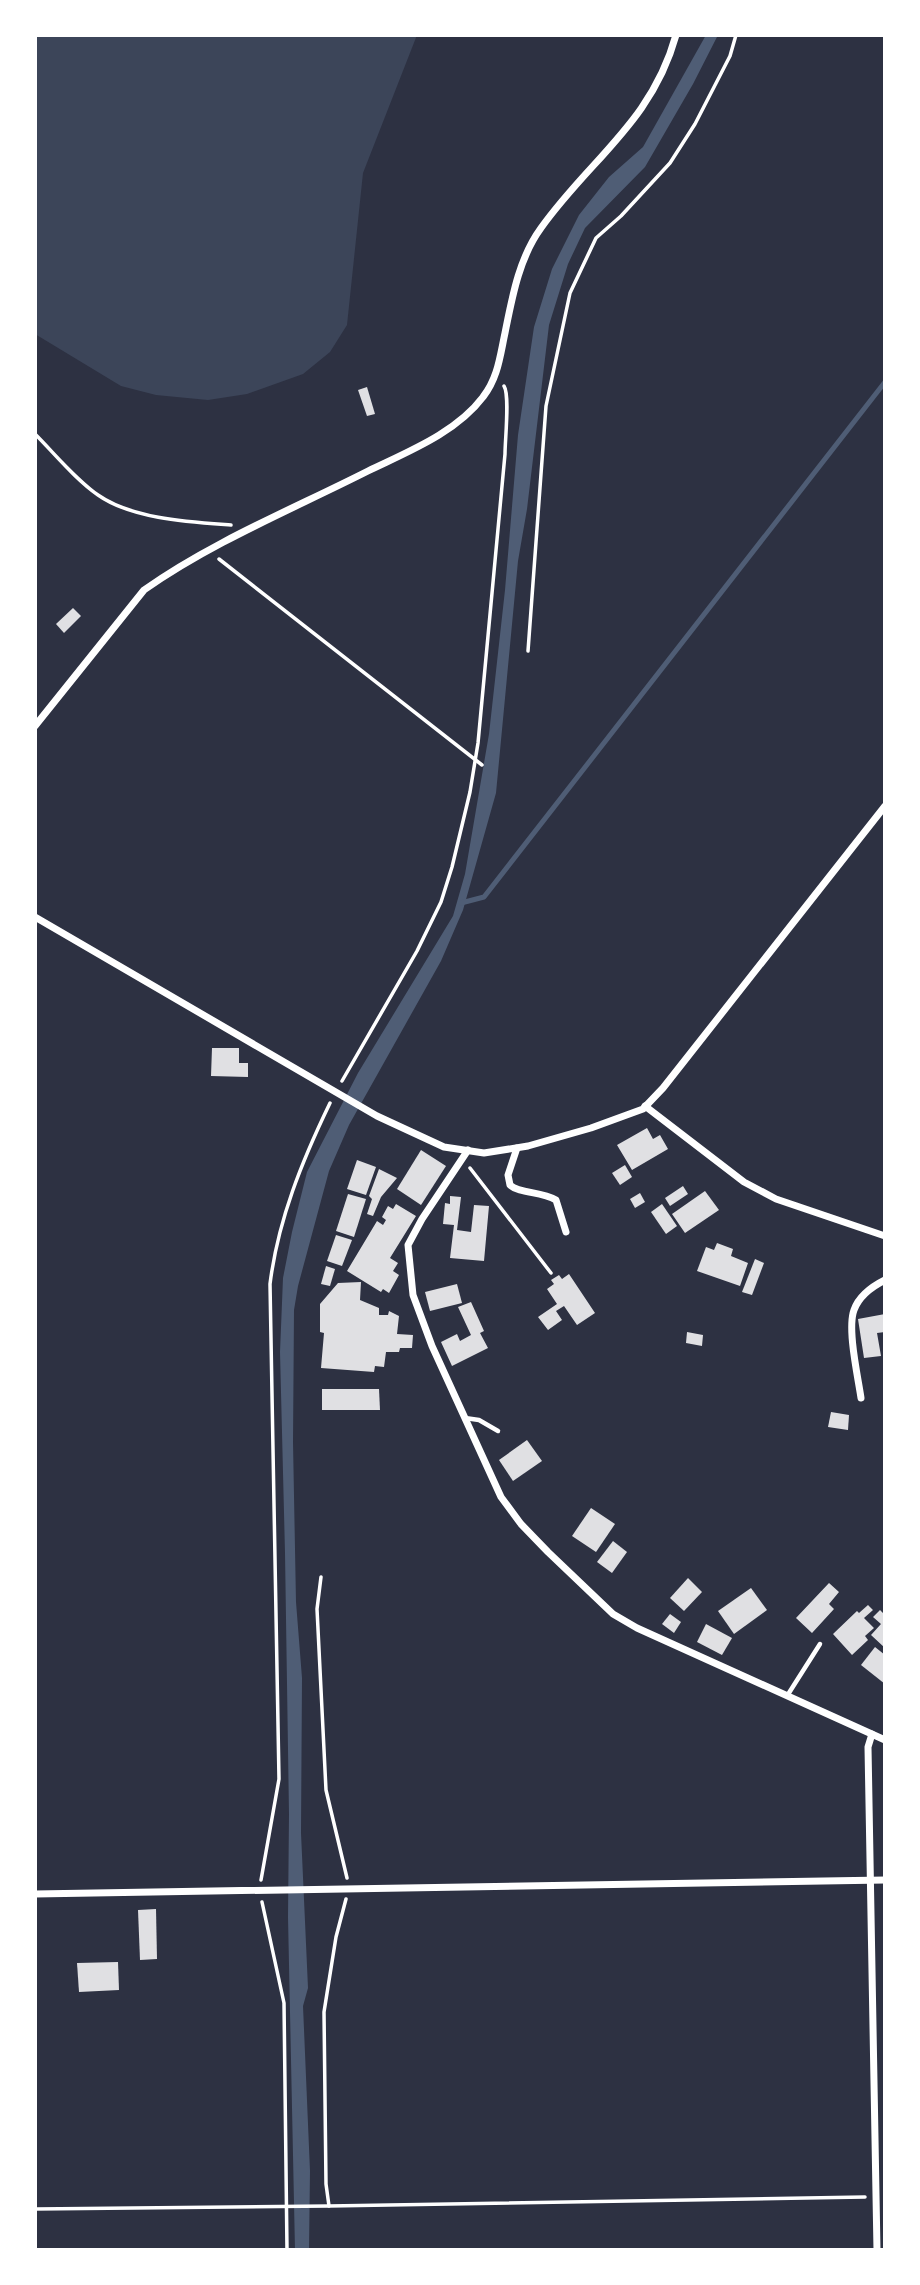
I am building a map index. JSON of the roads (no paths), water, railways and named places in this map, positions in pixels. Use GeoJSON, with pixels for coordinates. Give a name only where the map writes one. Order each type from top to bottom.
{"type":"FeatureCollection","features":[{"type":"Feature","properties":{"kind":"street"},"geometry":{"type":"LineString","coordinates":[[35,726],[144,590],[166,574],[209,551],[412,449],[457,423],[483,398],[496,376],[512,299],[524,259],[540,229],[625,131],[654,92],[669,62],[676,35]]}},
{"type":"Feature","properties":{"kind":"street"},"geometry":{"type":"LineString","coordinates":[[35,917],[377,1116],[444,1147],[484,1153],[517,1148],[590,1128],[645,1106],[663,1088],[885,806]]}},
{"type":"Feature","properties":{"kind":"street"},"geometry":{"type":"LineString","coordinates":[[645,1106],[744,1182],[776,1199],[885,1236]]}},
{"type":"Feature","properties":{"kind":"street"},"geometry":{"type":"LineString","coordinates":[[517,1148],[508,1175],[510,1185],[518,1191],[542,1193],[556,1200],[566,1232]]}},
{"type":"Feature","properties":{"kind":"street"},"geometry":{"type":"LineString","coordinates":[[468,1150],[408,1245],[408,1260],[413,1295],[432,1346],[501,1497],[521,1524],[613,1614],[637,1628],[885,1740]]}},
{"type":"Feature","properties":{"kind":"street"},"geometry":{"type":"LineString","coordinates":[[861,1398],[853,1338],[853,1311],[861,1298],[885,1280]]}},
{"type":"Feature","properties":{"kind":"street"},"geometry":{"type":"LineString","coordinates":[[872,1734],[868,1747],[877,2250]]}},
{"type":"Feature","properties":{"kind":"street"},"geometry":{"type":"LineString","coordinates":[[35,1894],[885,1880]]}},
{"type":"Feature","properties":{"kind":"lane"},"geometry":{"type":"LineString","coordinates":[[464,1418],[479,1420],[498,1431]]}},
{"type":"Feature","properties":{"kind":"lane"},"geometry":{"type":"LineString","coordinates":[[788,1696],[820,1644]]}},
{"type":"Feature","properties":{"kind":"waterway"},"geometry":{"type":"LineString","coordinates":[[461,903],[484,897],[885,382]]}}]}
